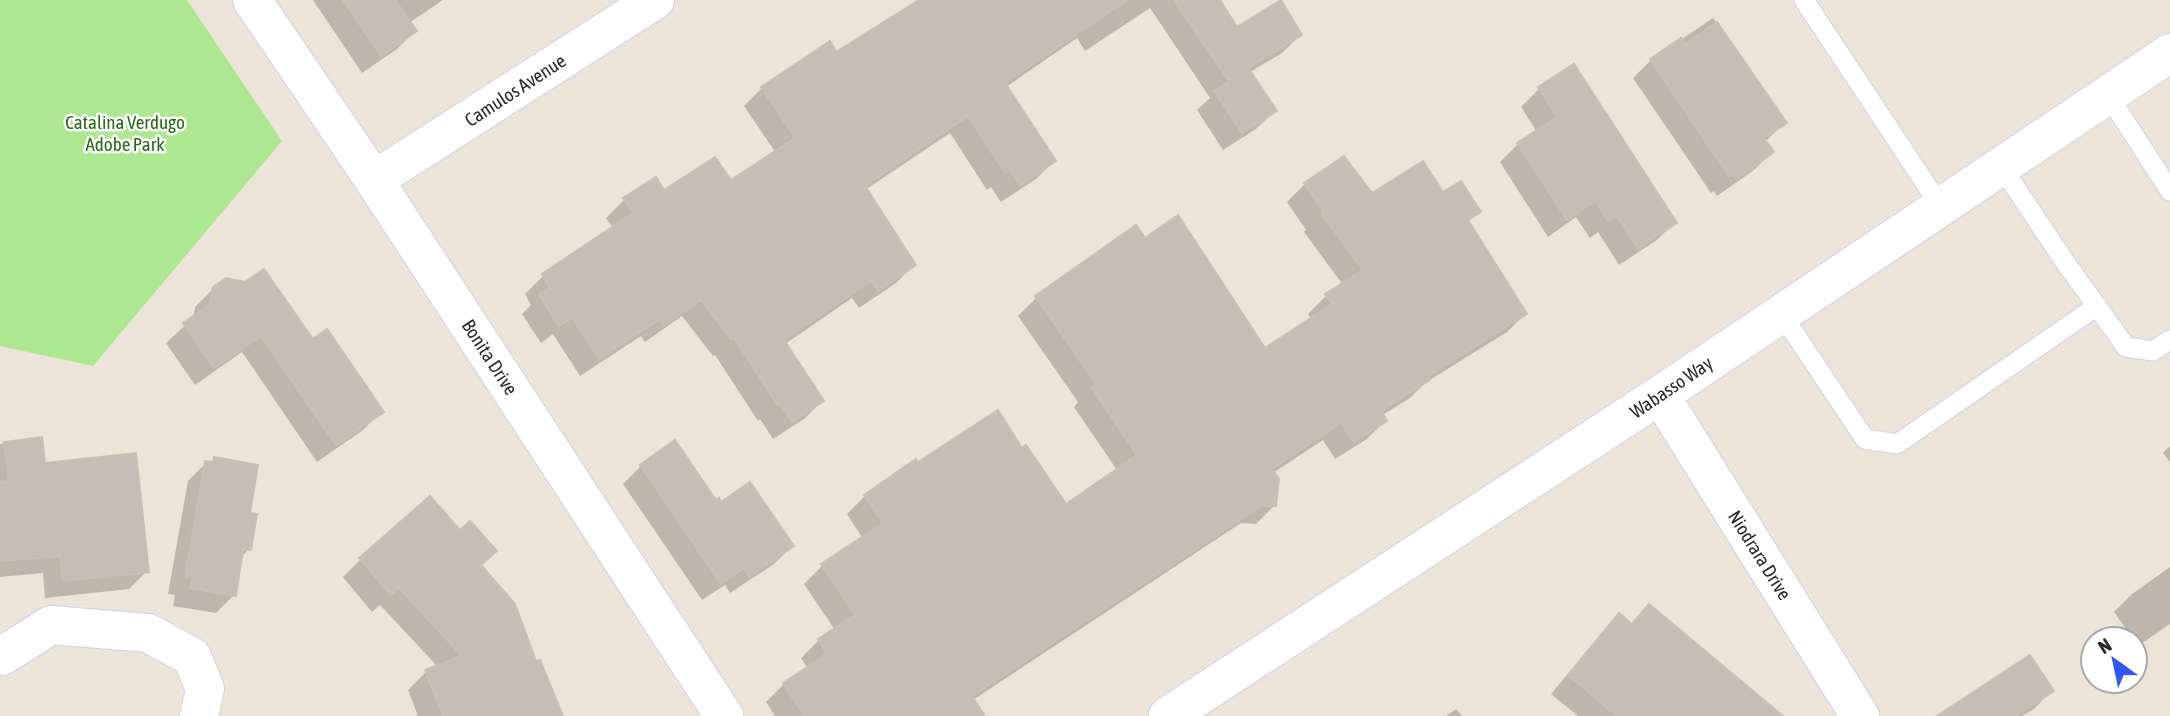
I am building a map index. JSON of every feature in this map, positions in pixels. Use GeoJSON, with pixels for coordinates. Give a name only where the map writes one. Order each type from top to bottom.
{"type":"FeatureCollection","features":[{"type":"Feature","properties":{"kind":"street","name":"Bonita Drive"},"geometry":{"type":"LineString","coordinates":[[252,0],[374,180],[724,716]]}},
{"type":"Feature","properties":{"kind":"street","name":"Camulos Avenue"},"geometry":{"type":"LineString","coordinates":[[374,180],[655,0]]}},
{"type":"Feature","properties":{"kind":"street","name":"Wabasso Way"},"geometry":{"type":"LineString","coordinates":[[1168,716],[1660,394],[2170,53]]}},
{"type":"Feature","properties":{"kind":"street","name":"Niodrara Drive"},"geometry":{"type":"LineString","coordinates":[[1660,394],[1860,716]]}},
{"type":"Feature","properties":{"kind":"street"},"geometry":{"type":"LineString","coordinates":[[2,656],[51,625],[148,633],[192,657],[205,689],[199,716]]}},
{"type":"Feature","properties":{"kind":"lane"},"geometry":{"type":"LineString","coordinates":[[1804,0],[1941,207]]}},
{"type":"Feature","properties":{"kind":"lane"},"geometry":{"type":"LineString","coordinates":[[2108,95],[2170,191]]}},
{"type":"Feature","properties":{"kind":"lane"},"geometry":{"type":"LineString","coordinates":[[2001,166],[2126,347],[2153,351],[2170,340]]}},
{"type":"Feature","properties":{"kind":"lane"},"geometry":{"type":"LineString","coordinates":[[1782,313],[1866,439],[1897,444],[2097,306]]}},
{"type":"Feature","properties":{"kind":"green space","name":"Catalina Verdugo Adobe Park"},"geometry":{"type":"Polygon","coordinates":[[[0,0],[187,0],[282,141],[93,366],[0,346],[0,0]]]}},
{"type":"Feature","properties":{"kind":"building"},"geometry":{"type":"Polygon","coordinates":[[[343,0],[395,0],[417,31],[381,56],[343,0]]]}},
{"type":"Feature","properties":{"kind":"building"},"geometry":{"type":"Polygon","coordinates":[[[919,0],[1127,0],[1005,83],[1056,161],[1020,185],[1010,170],[1005,173],[968,116],[865,186],[916,265],[878,291],[871,281],[784,340],[824,401],[792,422],[779,403],[777,404],[734,338],[731,340],[701,300],[664,325],[660,319],[599,359],[572,317],[559,326],[539,294],[550,288],[542,274],[633,213],[623,198],[656,177],[664,190],[715,157],[731,180],[795,138],[761,87],[830,41],[836,52],[919,0]]]}},
{"type":"Feature","properties":{"kind":"building"},"geometry":{"type":"Polygon","coordinates":[[[1174,0],[1220,0],[1237,27],[1281,0],[1302,35],[1228,80],[1174,0]]]}},
{"type":"Feature","properties":{"kind":"building"},"geometry":{"type":"Polygon","coordinates":[[[1717,22],[1787,123],[1764,138],[1774,152],[1736,179],[1732,174],[1729,176],[1650,59],[1681,38],[1685,44],[1717,22]]]}},
{"type":"Feature","properties":{"kind":"building"},"geometry":{"type":"Polygon","coordinates":[[[1574,64],[1677,223],[1638,248],[1617,216],[1608,221],[1595,201],[1567,220],[1517,143],[1557,117],[1538,87],[1574,64]]]}},
{"type":"Feature","properties":{"kind":"building"},"geometry":{"type":"Polygon","coordinates":[[[1249,69],[1277,111],[1242,133],[1214,91],[1249,69]]]}},
{"type":"Feature","properties":{"kind":"building"},"geometry":{"type":"Polygon","coordinates":[[[1344,156],[1372,193],[1423,161],[1443,192],[1461,181],[1481,212],[1468,220],[1527,314],[1428,376],[1430,380],[1381,411],[1387,421],[1354,442],[1341,423],[1272,469],[1279,479],[1276,506],[1261,506],[972,696],[985,716],[804,716],[783,683],[827,654],[818,639],[855,615],[821,564],[883,523],[864,495],[916,459],[918,462],[998,410],[1022,448],[1026,445],[1066,504],[1137,455],[1091,387],[1096,384],[1035,296],[1136,225],[1145,238],[1178,215],[1265,348],[1332,304],[1325,294],[1363,270],[1321,213],[1323,211],[1304,183],[1344,156]]]}},
{"type":"Feature","properties":{"kind":"building"},"geometry":{"type":"Polygon","coordinates":[[[264,269],[313,339],[327,329],[384,412],[336,445],[261,336],[214,368],[183,323],[209,305],[213,287],[226,278],[245,282],[264,269]]]}},
{"type":"Feature","properties":{"kind":"building"},"geometry":{"type":"Polygon","coordinates":[[[42,437],[45,463],[136,453],[149,572],[63,581],[60,556],[0,561],[0,482],[9,481],[4,442],[42,437]]]}},
{"type":"Feature","properties":{"kind":"building"},"geometry":{"type":"Polygon","coordinates":[[[675,440],[716,500],[719,498],[721,502],[750,482],[794,546],[749,577],[744,568],[721,584],[640,465],[675,440]]]}},
{"type":"Feature","properties":{"kind":"building"},"geometry":{"type":"Polygon","coordinates":[[[214,457],[258,465],[250,513],[257,514],[251,550],[243,549],[236,596],[190,588],[192,578],[185,577],[205,461],[213,462],[214,457]]]}},
{"type":"Feature","properties":{"kind":"building"},"geometry":{"type":"Polygon","coordinates":[[[430,496],[460,530],[470,521],[497,551],[481,565],[515,604],[536,661],[540,660],[563,716],[443,716],[425,670],[462,656],[399,588],[391,595],[359,558],[430,496]]]}},
{"type":"Feature","properties":{"kind":"building"},"geometry":{"type":"Polygon","coordinates":[[[1649,604],[1783,716],[1617,716],[1568,675],[1619,613],[1632,624],[1649,604]]]}},
{"type":"Feature","properties":{"kind":"building"},"geometry":{"type":"Polygon","coordinates":[[[2030,655],[2054,691],[2015,716],[1937,716],[2030,655]]]}}]}
